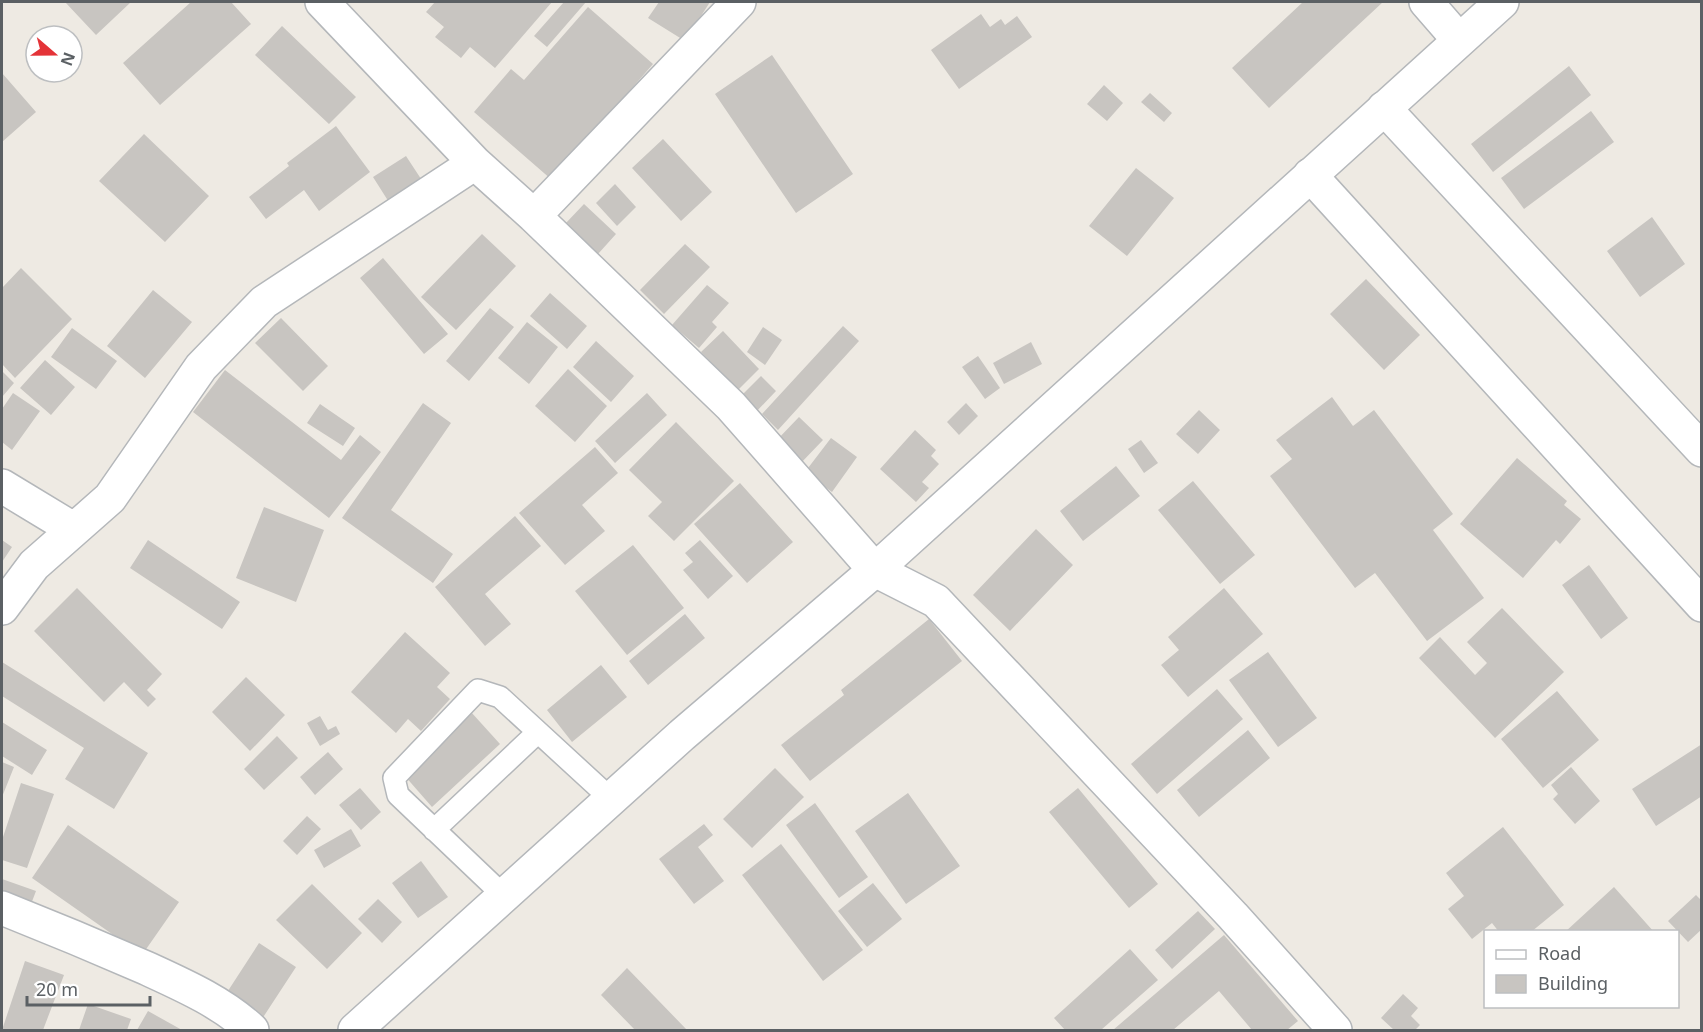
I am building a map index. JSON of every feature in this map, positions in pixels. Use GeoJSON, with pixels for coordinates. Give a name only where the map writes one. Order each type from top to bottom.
{"type":"FeatureCollection","features":[{"type":"Feature","properties":{"kind":"street"},"geometry":{"type":"LineString","coordinates":[[322,2],[475,163],[534,216],[731,406],[875,570],[936,601],[1233,916],[1335,1030]]}},
{"type":"Feature","properties":{"kind":"street"},"geometry":{"type":"LineString","coordinates":[[534,216],[739,2]]}},
{"type":"Feature","properties":{"kind":"street"},"geometry":{"type":"LineString","coordinates":[[1426,2],[1459,40]]}},
{"type":"Feature","properties":{"kind":"street"},"geometry":{"type":"LineString","coordinates":[[355,1030],[611,799],[875,570],[1502,2]]}},
{"type":"Feature","properties":{"kind":"street"},"geometry":{"type":"LineString","coordinates":[[1384,108],[1701,450]]}},
{"type":"Feature","properties":{"kind":"street"},"geometry":{"type":"LineString","coordinates":[[2,608],[34,565],[110,498],[201,367],[264,302],[475,163]]}},
{"type":"Feature","properties":{"kind":"street"},"geometry":{"type":"LineString","coordinates":[[1310,175],[1701,605]]}},
{"type":"Feature","properties":{"kind":"street"},"geometry":{"type":"LineString","coordinates":[[2,486],[74,529]]}},
{"type":"Feature","properties":{"kind":"street"},"geometry":{"type":"LineString","coordinates":[[2,908],[90,943],[190,989],[237,1017],[252,1030]]}},
{"type":"Feature","properties":{"kind":"lane"},"geometry":{"type":"LineString","coordinates":[[503,895],[398,795],[394,778],[478,690],[500,698],[611,799]]}},
{"type":"Feature","properties":{"kind":"lane"},"geometry":{"type":"LineString","coordinates":[[434,830],[538,732]]}},
{"type":"Feature","properties":{"kind":"building"},"geometry":{"type":"Polygon","coordinates":[[[65,2],[131,2],[96,35],[65,2]]]}},
{"type":"Feature","properties":{"kind":"building"},"geometry":{"type":"Polygon","coordinates":[[[191,2],[231,2],[251,24],[160,105],[123,63],[191,2]]]}},
{"type":"Feature","properties":{"kind":"building"},"geometry":{"type":"Polygon","coordinates":[[[435,2],[552,2],[495,68],[470,47],[461,58],[435,37],[444,27],[426,12],[435,2]]]}},
{"type":"Feature","properties":{"kind":"building"},"geometry":{"type":"Polygon","coordinates":[[[564,2],[586,2],[547,47],[534,36],[564,2]]]}},
{"type":"Feature","properties":{"kind":"building"},"geometry":{"type":"Polygon","coordinates":[[[659,2],[710,2],[685,41],[648,18],[659,2]]]}},
{"type":"Feature","properties":{"kind":"building"},"geometry":{"type":"Polygon","coordinates":[[[1303,2],[1383,2],[1269,108],[1232,68],[1303,2]]]}},
{"type":"Feature","properties":{"kind":"building"},"geometry":{"type":"Polygon","coordinates":[[[588,7],[653,64],[552,180],[474,112],[511,69],[524,80],[588,7]]]}},
{"type":"Feature","properties":{"kind":"building"},"geometry":{"type":"Polygon","coordinates":[[[981,14],[990,27],[1001,19],[1005,25],[1017,16],[1032,37],[959,89],[931,50],[981,14]]]}},
{"type":"Feature","properties":{"kind":"building"},"geometry":{"type":"Polygon","coordinates":[[[282,26],[356,97],[329,124],[255,55],[282,26]]]}},
{"type":"Feature","properties":{"kind":"building"},"geometry":{"type":"Polygon","coordinates":[[[772,55],[853,174],[796,213],[715,94],[772,55]]]}},
{"type":"Feature","properties":{"kind":"building"},"geometry":{"type":"Polygon","coordinates":[[[1569,66],[1591,95],[1493,172],[1471,144],[1569,66]]]}},
{"type":"Feature","properties":{"kind":"building"},"geometry":{"type":"Polygon","coordinates":[[[2,73],[36,112],[2,142],[2,73]]]}},
{"type":"Feature","properties":{"kind":"building"},"geometry":{"type":"Polygon","coordinates":[[[1104,85],[1123,103],[1107,121],[1087,104],[1104,85]]]}},
{"type":"Feature","properties":{"kind":"building"},"geometry":{"type":"Polygon","coordinates":[[[1150,93],[1172,113],[1164,122],[1141,102],[1150,93]]]}},
{"type":"Feature","properties":{"kind":"building"},"geometry":{"type":"Polygon","coordinates":[[[1591,111],[1614,142],[1524,209],[1501,178],[1591,111]]]}},
{"type":"Feature","properties":{"kind":"building"},"geometry":{"type":"Polygon","coordinates":[[[336,126],[370,172],[319,211],[304,190],[266,219],[249,197],[289,166],[287,163],[336,126]]]}},
{"type":"Feature","properties":{"kind":"building"},"geometry":{"type":"Polygon","coordinates":[[[144,134],[209,196],[165,242],[99,181],[144,134]]]}},
{"type":"Feature","properties":{"kind":"building"},"geometry":{"type":"Polygon","coordinates":[[[663,139],[712,192],[681,221],[632,168],[663,139]]]}},
{"type":"Feature","properties":{"kind":"building"},"geometry":{"type":"Polygon","coordinates":[[[406,156],[425,185],[392,207],[373,177],[406,156]]]}},
{"type":"Feature","properties":{"kind":"building"},"geometry":{"type":"Polygon","coordinates":[[[1136,168],[1174,198],[1127,256],[1089,226],[1136,168]]]}},
{"type":"Feature","properties":{"kind":"building"},"geometry":{"type":"Polygon","coordinates":[[[615,184],[636,207],[617,226],[596,203],[615,184]]]}},
{"type":"Feature","properties":{"kind":"building"},"geometry":{"type":"Polygon","coordinates":[[[584,204],[616,234],[598,254],[565,224],[584,204]]]}},
{"type":"Feature","properties":{"kind":"building"},"geometry":{"type":"Polygon","coordinates":[[[1652,217],[1685,264],[1640,297],[1607,251],[1652,217]]]}},
{"type":"Feature","properties":{"kind":"building"},"geometry":{"type":"Polygon","coordinates":[[[482,234],[516,266],[456,330],[421,297],[482,234]]]}},
{"type":"Feature","properties":{"kind":"building"},"geometry":{"type":"Polygon","coordinates":[[[685,244],[710,267],[664,314],[640,290],[685,244]]]}},
{"type":"Feature","properties":{"kind":"building"},"geometry":{"type":"Polygon","coordinates":[[[383,258],[448,334],[424,354],[360,278],[383,258]]]}},
{"type":"Feature","properties":{"kind":"building"},"geometry":{"type":"Polygon","coordinates":[[[21,268],[72,319],[15,378],[2,364],[2,288],[21,268]]]}},
{"type":"Feature","properties":{"kind":"building"},"geometry":{"type":"Polygon","coordinates":[[[1366,279],[1420,335],[1384,370],[1330,314],[1366,279]]]}},
{"type":"Feature","properties":{"kind":"building"},"geometry":{"type":"Polygon","coordinates":[[[707,285],[729,303],[712,322],[717,327],[699,348],[672,325],[707,285]]]}},
{"type":"Feature","properties":{"kind":"building"},"geometry":{"type":"Polygon","coordinates":[[[153,290],[192,322],[145,378],[107,346],[153,290]]]}},
{"type":"Feature","properties":{"kind":"building"},"geometry":{"type":"Polygon","coordinates":[[[550,293],[587,326],[567,349],[530,316],[550,293]]]}},
{"type":"Feature","properties":{"kind":"building"},"geometry":{"type":"Polygon","coordinates":[[[490,308],[514,327],[469,381],[446,361],[490,308]]]}},
{"type":"Feature","properties":{"kind":"building"},"geometry":{"type":"Polygon","coordinates":[[[281,318],[328,366],[303,391],[255,343],[281,318]]]}},
{"type":"Feature","properties":{"kind":"building"},"geometry":{"type":"Polygon","coordinates":[[[527,322],[558,347],[529,384],[498,358],[527,322]]]}},
{"type":"Feature","properties":{"kind":"building"},"geometry":{"type":"Polygon","coordinates":[[[843,326],[859,341],[778,430],[762,414],[843,326]]]}},
{"type":"Feature","properties":{"kind":"building"},"geometry":{"type":"Polygon","coordinates":[[[763,327],[782,340],[765,365],[747,352],[763,327]]]}},
{"type":"Feature","properties":{"kind":"building"},"geometry":{"type":"Polygon","coordinates":[[[72,328],[117,361],[96,389],[51,357],[72,328]]]}},
{"type":"Feature","properties":{"kind":"building"},"geometry":{"type":"Polygon","coordinates":[[[723,331],[759,369],[738,390],[701,352],[723,331]]]}},
{"type":"Feature","properties":{"kind":"building"},"geometry":{"type":"Polygon","coordinates":[[[596,341],[634,376],[611,402],[573,367],[596,341]]]}},
{"type":"Feature","properties":{"kind":"building"},"geometry":{"type":"Polygon","coordinates":[[[1031,342],[1042,364],[1004,384],[993,363],[1031,342]]]}},
{"type":"Feature","properties":{"kind":"building"},"geometry":{"type":"Polygon","coordinates":[[[978,356],[1000,388],[985,399],[962,367],[978,356]]]}},
{"type":"Feature","properties":{"kind":"building"},"geometry":{"type":"Polygon","coordinates":[[[45,360],[75,387],[51,415],[20,388],[45,360]]]}},
{"type":"Feature","properties":{"kind":"building"},"geometry":{"type":"Polygon","coordinates":[[[568,369],[607,406],[575,442],[535,406],[568,369]]]}},
{"type":"Feature","properties":{"kind":"building"},"geometry":{"type":"Polygon","coordinates":[[[225,370],[341,460],[360,435],[381,452],[329,518],[193,412],[225,370]]]}},
{"type":"Feature","properties":{"kind":"building"},"geometry":{"type":"Polygon","coordinates":[[[2,371],[14,383],[2,397],[2,371]]]}},
{"type":"Feature","properties":{"kind":"building"},"geometry":{"type":"Polygon","coordinates":[[[761,376],[776,391],[755,413],[740,397],[761,376]]]}},
{"type":"Feature","properties":{"kind":"building"},"geometry":{"type":"Polygon","coordinates":[[[13,393],[40,411],[12,450],[2,442],[2,409],[13,393]]]}},
{"type":"Feature","properties":{"kind":"building"},"geometry":{"type":"Polygon","coordinates":[[[647,393],[667,415],[615,463],[595,441],[647,393]]]}},
{"type":"Feature","properties":{"kind":"building"},"geometry":{"type":"Polygon","coordinates":[[[1332,397],[1353,426],[1374,410],[1453,514],[1433,530],[1484,598],[1427,641],[1375,573],[1355,588],[1270,476],[1292,459],[1276,440],[1332,397]]]}},
{"type":"Feature","properties":{"kind":"building"},"geometry":{"type":"Polygon","coordinates":[[[423,403],[451,423],[391,510],[453,554],[433,583],[342,518],[423,403]]]}},
{"type":"Feature","properties":{"kind":"building"},"geometry":{"type":"Polygon","coordinates":[[[966,403],[978,416],[959,435],[947,422],[966,403]]]}},
{"type":"Feature","properties":{"kind":"building"},"geometry":{"type":"Polygon","coordinates":[[[320,404],[355,428],[343,446],[307,423],[320,404]]]}},
{"type":"Feature","properties":{"kind":"building"},"geometry":{"type":"Polygon","coordinates":[[[1199,410],[1220,430],[1198,454],[1176,434],[1199,410]]]}},
{"type":"Feature","properties":{"kind":"building"},"geometry":{"type":"Polygon","coordinates":[[[799,417],[823,440],[799,465],[775,442],[799,417]]]}},
{"type":"Feature","properties":{"kind":"building"},"geometry":{"type":"Polygon","coordinates":[[[676,422],[734,481],[674,541],[648,516],[662,502],[629,470],[676,422]]]}},
{"type":"Feature","properties":{"kind":"building"},"geometry":{"type":"Polygon","coordinates":[[[915,430],[936,450],[931,456],[939,464],[922,482],[929,488],[916,502],[880,469],[915,430]]]}},
{"type":"Feature","properties":{"kind":"building"},"geometry":{"type":"Polygon","coordinates":[[[831,438],[857,457],[832,492],[805,472],[831,438]]]}},
{"type":"Feature","properties":{"kind":"building"},"geometry":{"type":"Polygon","coordinates":[[[1141,440],[1158,463],[1144,473],[1128,449],[1141,440]]]}},
{"type":"Feature","properties":{"kind":"building"},"geometry":{"type":"Polygon","coordinates":[[[595,447],[618,473],[582,505],[605,531],[565,565],[519,513],[595,447]]]}},
{"type":"Feature","properties":{"kind":"building"},"geometry":{"type":"Polygon","coordinates":[[[1517,458],[1567,501],[1564,505],[1581,519],[1560,544],[1556,540],[1523,578],[1460,524],[1517,458]]]}},
{"type":"Feature","properties":{"kind":"building"},"geometry":{"type":"Polygon","coordinates":[[[1116,466],[1140,496],[1083,541],[1060,511],[1116,466]]]}},
{"type":"Feature","properties":{"kind":"building"},"geometry":{"type":"Polygon","coordinates":[[[1193,481],[1255,555],[1220,584],[1158,510],[1193,481]]]}},
{"type":"Feature","properties":{"kind":"building"},"geometry":{"type":"Polygon","coordinates":[[[740,483],[793,542],[747,583],[694,524],[740,483]]]}},
{"type":"Feature","properties":{"kind":"building"},"geometry":{"type":"Polygon","coordinates":[[[264,507],[324,530],[296,602],[236,578],[264,507]]]}},
{"type":"Feature","properties":{"kind":"building"},"geometry":{"type":"Polygon","coordinates":[[[515,516],[541,546],[485,594],[511,624],[485,646],[435,587],[515,516]]]}},
{"type":"Feature","properties":{"kind":"building"},"geometry":{"type":"Polygon","coordinates":[[[1036,529],[1073,565],[1010,631],[973,595],[1036,529]]]}},
{"type":"Feature","properties":{"kind":"building"},"geometry":{"type":"Polygon","coordinates":[[[2,540],[12,547],[2,562],[2,540]]]}},
{"type":"Feature","properties":{"kind":"building"},"geometry":{"type":"Polygon","coordinates":[[[148,540],[240,602],[222,629],[130,568],[148,540]]]}},
{"type":"Feature","properties":{"kind":"building"},"geometry":{"type":"Polygon","coordinates":[[[700,540],[733,576],[708,599],[683,570],[693,562],[685,553],[700,540]]]}},
{"type":"Feature","properties":{"kind":"building"},"geometry":{"type":"Polygon","coordinates":[[[633,545],[684,608],[627,655],[575,591],[633,545]]]}},
{"type":"Feature","properties":{"kind":"building"},"geometry":{"type":"Polygon","coordinates":[[[1589,565],[1628,618],[1601,639],[1562,585],[1589,565]]]}},
{"type":"Feature","properties":{"kind":"building"},"geometry":{"type":"Polygon","coordinates":[[[77,588],[162,674],[147,690],[156,699],[148,707],[124,682],[104,702],[34,631],[77,588]]]}},
{"type":"Feature","properties":{"kind":"building"},"geometry":{"type":"Polygon","coordinates":[[[1224,588],[1263,634],[1188,697],[1161,665],[1179,650],[1168,637],[1224,588]]]}},
{"type":"Feature","properties":{"kind":"building"},"geometry":{"type":"Polygon","coordinates":[[[1502,608],[1564,672],[1495,738],[1419,658],[1440,637],[1475,675],[1487,663],[1467,642],[1502,608]]]}},
{"type":"Feature","properties":{"kind":"building"},"geometry":{"type":"Polygon","coordinates":[[[685,614],[705,638],[648,685],[629,661],[685,614]]]}},
{"type":"Feature","properties":{"kind":"building"},"geometry":{"type":"Polygon","coordinates":[[[929,619],[962,661],[810,781],[781,745],[844,695],[841,690],[929,619]]]}},
{"type":"Feature","properties":{"kind":"building"},"geometry":{"type":"Polygon","coordinates":[[[405,632],[450,673],[437,687],[450,699],[421,731],[408,719],[396,733],[351,692],[405,632]]]}},
{"type":"Feature","properties":{"kind":"building"},"geometry":{"type":"Polygon","coordinates":[[[1268,652],[1317,718],[1278,747],[1229,680],[1268,652]]]}},
{"type":"Feature","properties":{"kind":"building"},"geometry":{"type":"Polygon","coordinates":[[[2,662],[148,753],[114,809],[65,779],[84,748],[2,696],[2,662]]]}},
{"type":"Feature","properties":{"kind":"building"},"geometry":{"type":"Polygon","coordinates":[[[601,665],[627,697],[572,742],[547,710],[601,665]]]}},
{"type":"Feature","properties":{"kind":"building"},"geometry":{"type":"Polygon","coordinates":[[[246,677],[285,715],[250,751],[212,712],[246,677]]]}},
{"type":"Feature","properties":{"kind":"building"},"geometry":{"type":"Polygon","coordinates":[[[1217,689],[1243,719],[1157,794],[1131,764],[1217,689]]]}},
{"type":"Feature","properties":{"kind":"building"},"geometry":{"type":"Polygon","coordinates":[[[1557,691],[1599,740],[1543,788],[1501,739],[1557,691]]]}},
{"type":"Feature","properties":{"kind":"building"},"geometry":{"type":"Polygon","coordinates":[[[471,712],[500,744],[432,807],[404,775],[471,712]]]}},
{"type":"Feature","properties":{"kind":"building"},"geometry":{"type":"Polygon","coordinates":[[[320,716],[328,730],[336,726],[340,734],[320,746],[307,723],[320,716]]]}},
{"type":"Feature","properties":{"kind":"building"},"geometry":{"type":"Polygon","coordinates":[[[2,722],[47,750],[32,775],[2,756],[2,722]]]}},
{"type":"Feature","properties":{"kind":"building"},"geometry":{"type":"Polygon","coordinates":[[[1248,730],[1270,758],[1199,817],[1177,790],[1248,730]]]}},
{"type":"Feature","properties":{"kind":"building"},"geometry":{"type":"Polygon","coordinates":[[[277,736],[298,758],[264,790],[244,769],[277,736]]]}},
{"type":"Feature","properties":{"kind":"building"},"geometry":{"type":"Polygon","coordinates":[[[1702,744],[1702,796],[1656,826],[1632,789],[1702,744]]]}},
{"type":"Feature","properties":{"kind":"building"},"geometry":{"type":"Polygon","coordinates":[[[328,752],[343,769],[315,795],[300,777],[328,752]]]}},
{"type":"Feature","properties":{"kind":"building"},"geometry":{"type":"Polygon","coordinates":[[[2,762],[14,767],[2,797],[2,762]]]}},
{"type":"Feature","properties":{"kind":"building"},"geometry":{"type":"Polygon","coordinates":[[[1571,767],[1600,801],[1575,824],[1553,799],[1558,794],[1551,785],[1571,767]]]}},
{"type":"Feature","properties":{"kind":"building"},"geometry":{"type":"Polygon","coordinates":[[[775,768],[804,797],[752,848],[723,819],[775,768]]]}},
{"type":"Feature","properties":{"kind":"building"},"geometry":{"type":"Polygon","coordinates":[[[21,783],[54,794],[27,868],[2,860],[2,840],[21,783]]]}},
{"type":"Feature","properties":{"kind":"building"},"geometry":{"type":"Polygon","coordinates":[[[360,788],[381,812],[361,830],[339,805],[360,788]]]}},
{"type":"Feature","properties":{"kind":"building"},"geometry":{"type":"Polygon","coordinates":[[[1078,788],[1158,884],[1129,908],[1049,812],[1078,788]]]}},
{"type":"Feature","properties":{"kind":"building"},"geometry":{"type":"Polygon","coordinates":[[[908,793],[960,866],[906,904],[855,831],[908,793]]]}},
{"type":"Feature","properties":{"kind":"building"},"geometry":{"type":"Polygon","coordinates":[[[815,803],[868,877],[839,898],[786,825],[815,803]]]}},
{"type":"Feature","properties":{"kind":"building"},"geometry":{"type":"Polygon","coordinates":[[[307,816],[321,829],[297,855],[283,841],[307,816]]]}},
{"type":"Feature","properties":{"kind":"building"},"geometry":{"type":"Polygon","coordinates":[[[704,824],[713,835],[698,847],[724,881],[694,904],[659,859],[704,824]]]}},
{"type":"Feature","properties":{"kind":"building"},"geometry":{"type":"Polygon","coordinates":[[[68,825],[179,902],[142,955],[32,878],[68,825]]]}},
{"type":"Feature","properties":{"kind":"building"},"geometry":{"type":"Polygon","coordinates":[[[1503,827],[1564,905],[1533,930],[1497,930],[1492,923],[1472,939],[1448,909],[1464,896],[1446,873],[1503,827]]]}},
{"type":"Feature","properties":{"kind":"building"},"geometry":{"type":"Polygon","coordinates":[[[351,829],[361,846],[324,868],[314,850],[351,829]]]}},
{"type":"Feature","properties":{"kind":"building"},"geometry":{"type":"Polygon","coordinates":[[[781,844],[863,950],[823,981],[742,875],[781,844]]]}},
{"type":"Feature","properties":{"kind":"building"},"geometry":{"type":"Polygon","coordinates":[[[421,861],[448,897],[418,918],[392,883],[421,861]]]}},
{"type":"Feature","properties":{"kind":"building"},"geometry":{"type":"Polygon","coordinates":[[[2,879],[36,891],[28,912],[2,903],[2,879]]]}},
{"type":"Feature","properties":{"kind":"building"},"geometry":{"type":"Polygon","coordinates":[[[873,883],[902,919],[867,947],[838,911],[873,883]]]}},
{"type":"Feature","properties":{"kind":"building"},"geometry":{"type":"Polygon","coordinates":[[[312,884],[362,933],[327,969],[276,920],[312,884]]]}},
{"type":"Feature","properties":{"kind":"building"},"geometry":{"type":"Polygon","coordinates":[[[1614,887],[1652,930],[1567,930],[1614,887]]]}},
{"type":"Feature","properties":{"kind":"building"},"geometry":{"type":"Polygon","coordinates":[[[1696,895],[1702,901],[1702,929],[1688,942],[1668,921],[1696,895]]]}},
{"type":"Feature","properties":{"kind":"building"},"geometry":{"type":"Polygon","coordinates":[[[378,899],[402,922],[382,943],[358,919],[378,899]]]}},
{"type":"Feature","properties":{"kind":"building"},"geometry":{"type":"Polygon","coordinates":[[[1198,911],[1215,929],[1172,969],[1155,950],[1198,911]]]}},
{"type":"Feature","properties":{"kind":"building"},"geometry":{"type":"Polygon","coordinates":[[[1224,935],[1298,1021],[1287,1030],[1252,1030],[1219,991],[1173,1030],[1113,1030],[1224,935]]]}},
{"type":"Feature","properties":{"kind":"building"},"geometry":{"type":"Polygon","coordinates":[[[259,943],[296,967],[260,1022],[224,997],[259,943]]]}},
{"type":"Feature","properties":{"kind":"building"},"geometry":{"type":"Polygon","coordinates":[[[1130,949],[1158,980],[1101,1030],[1065,1030],[1054,1018],[1130,949]]]}},
{"type":"Feature","properties":{"kind":"building"},"geometry":{"type":"Polygon","coordinates":[[[25,961],[64,975],[43,1030],[2,1030],[25,961]]]}},
{"type":"Feature","properties":{"kind":"building"},"geometry":{"type":"Polygon","coordinates":[[[627,968],[687,1030],[635,1030],[601,995],[627,968]]]}},
{"type":"Feature","properties":{"kind":"building"},"geometry":{"type":"Polygon","coordinates":[[[1403,994],[1418,1008],[1411,1016],[1420,1025],[1415,1030],[1394,1030],[1381,1018],[1403,994]]]}},
{"type":"Feature","properties":{"kind":"building"},"geometry":{"type":"Polygon","coordinates":[[[88,1004],[131,1019],[127,1030],[79,1030],[88,1004]]]}},
{"type":"Feature","properties":{"kind":"building"},"geometry":{"type":"Polygon","coordinates":[[[148,1011],[182,1030],[137,1030],[148,1011]]]}}]}
